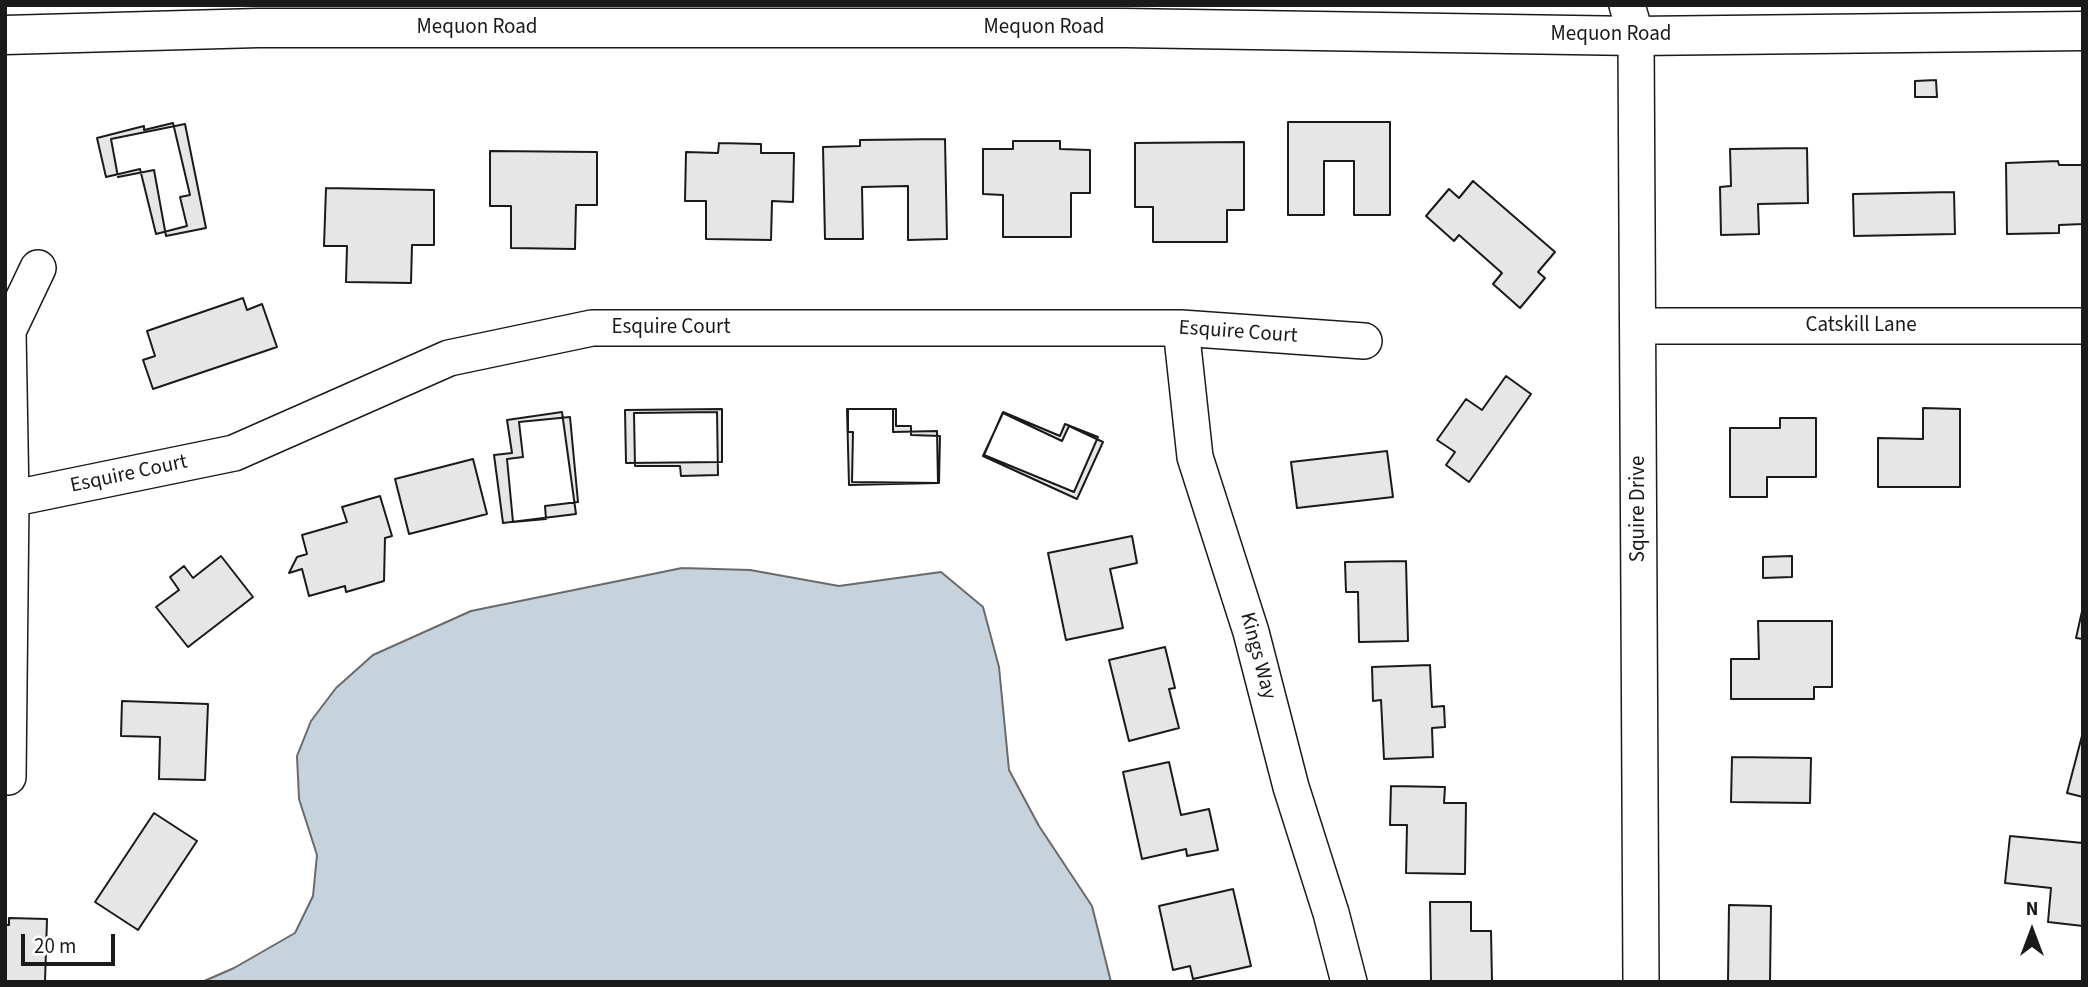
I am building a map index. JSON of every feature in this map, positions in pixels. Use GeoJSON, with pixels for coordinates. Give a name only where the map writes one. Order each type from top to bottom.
{"type":"FeatureCollection","features":[{"type":"Feature","properties":{"kind":"main road"},"geometry":{"type":"LineString","coordinates":[[1125,28],[1223,5]]}},
{"type":"Feature","properties":{"kind":"main road"},"geometry":{"type":"LineString","coordinates":[[1637,16],[1674,5]]}},
{"type":"Feature","properties":{"kind":"main road","name":"Mequon Road"},"geometry":{"type":"LineString","coordinates":[[5,35],[282,17],[928,17],[1125,28],[1637,16],[2083,31]]}},
{"type":"Feature","properties":{"kind":"street","name":"Squire Drive"},"geometry":{"type":"LineString","coordinates":[[1637,16],[1641,982]]}},
{"type":"Feature","properties":{"kind":"street"},"geometry":{"type":"LineString","coordinates":[[8,777],[8,331],[38,268]]}},
{"type":"Feature","properties":{"kind":"street","name":"Catskill Lane"},"geometry":{"type":"LineString","coordinates":[[1639,326],[2083,326]]}},
{"type":"Feature","properties":{"kind":"street","name":"Esquire Court"},"geometry":{"type":"LineString","coordinates":[[8,500],[234,453],[449,358],[592,328],[1181,328],[1364,341]]}},
{"type":"Feature","properties":{"kind":"street","name":"Kings Way"},"geometry":{"type":"LineString","coordinates":[[1181,328],[1195,457],[1251,632],[1291,787],[1331,913],[1349,982]]}},
{"type":"Feature","properties":{"kind":"shaded area"},"geometry":{"type":"Polygon","coordinates":[[[682,568],[750,570],[839,586],[941,572],[983,607],[999,667],[1009,770],[1039,826],[1092,906],[1111,982],[202,982],[234,968],[295,933],[313,896],[317,855],[299,799],[297,756],[311,721],[336,688],[373,655],[471,611],[682,568]]]}},
{"type":"Feature","properties":{"kind":"building"},"geometry":{"type":"Polygon","coordinates":[[[1936,80],[1937,97],[1915,97],[1915,81],[1936,80]]]}},
{"type":"Feature","properties":{"kind":"building"},"geometry":{"type":"Polygon","coordinates":[[[1288,122],[1390,122],[1390,215],[1354,215],[1354,161],[1324,161],[1324,215],[1288,215],[1288,122]]]}},
{"type":"Feature","properties":{"kind":"building"},"geometry":{"type":"Polygon","coordinates":[[[173,123],[190,195],[180,197],[187,226],[156,234],[140,169],[106,177],[97,138],[144,126],[144,130],[173,123]]]}},
{"type":"Feature","properties":{"kind":"building"},"geometry":{"type":"Polygon","coordinates":[[[185,124],[206,228],[166,236],[154,170],[118,177],[111,139],[185,124]]]}},
{"type":"Feature","properties":{"kind":"building"},"geometry":{"type":"Polygon","coordinates":[[[945,139],[947,239],[908,240],[908,186],[862,187],[863,239],[825,239],[823,147],[860,146],[860,140],[945,139]]]}},
{"type":"Feature","properties":{"kind":"building"},"geometry":{"type":"Polygon","coordinates":[[[1013,141],[1060,141],[1060,149],[1090,150],[1090,193],[1071,193],[1071,237],[1003,237],[1003,195],[983,194],[983,149],[1013,149],[1013,141]]]}},
{"type":"Feature","properties":{"kind":"building"},"geometry":{"type":"Polygon","coordinates":[[[1244,142],[1244,210],[1227,210],[1227,242],[1153,242],[1153,207],[1135,207],[1135,143],[1244,142]]]}},
{"type":"Feature","properties":{"kind":"building"},"geometry":{"type":"Polygon","coordinates":[[[719,143],[761,144],[761,153],[794,153],[793,202],[772,201],[771,240],[706,239],[706,201],[685,201],[686,152],[718,153],[719,143]]]}},
{"type":"Feature","properties":{"kind":"building"},"geometry":{"type":"Polygon","coordinates":[[[1807,148],[1808,203],[1758,204],[1759,234],[1721,235],[1720,187],[1731,186],[1730,149],[1807,148]]]}},
{"type":"Feature","properties":{"kind":"building"},"geometry":{"type":"Polygon","coordinates":[[[490,151],[597,152],[597,205],[576,205],[575,249],[511,248],[511,206],[490,206],[490,151]]]}},
{"type":"Feature","properties":{"kind":"building"},"geometry":{"type":"Polygon","coordinates":[[[2058,161],[2059,165],[2083,165],[2083,224],[2059,225],[2059,233],[2007,234],[2006,163],[2058,161]]]}},
{"type":"Feature","properties":{"kind":"building"},"geometry":{"type":"Polygon","coordinates":[[[1473,181],[1555,252],[1538,272],[1545,278],[1520,308],[1493,284],[1502,273],[1459,235],[1454,241],[1426,216],[1449,189],[1459,198],[1473,181]]]}},
{"type":"Feature","properties":{"kind":"building"},"geometry":{"type":"Polygon","coordinates":[[[326,188],[434,190],[434,245],[412,245],[411,283],[346,282],[347,246],[324,246],[326,188]]]}},
{"type":"Feature","properties":{"kind":"building"},"geometry":{"type":"Polygon","coordinates":[[[1954,192],[1955,234],[1854,236],[1853,194],[1954,192]]]}},
{"type":"Feature","properties":{"kind":"building"},"geometry":{"type":"Polygon","coordinates":[[[243,298],[247,310],[262,304],[277,347],[153,389],[143,360],[155,356],[147,331],[243,298]]]}},
{"type":"Feature","properties":{"kind":"building"},"geometry":{"type":"Polygon","coordinates":[[[1506,376],[1531,394],[1469,482],[1446,465],[1455,452],[1437,440],[1466,399],[1482,410],[1506,376]]]}},
{"type":"Feature","properties":{"kind":"building"},"geometry":{"type":"Polygon","coordinates":[[[1923,408],[1960,409],[1960,487],[1878,487],[1878,438],[1923,439],[1923,408]]]}},
{"type":"Feature","properties":{"kind":"building"},"geometry":{"type":"Polygon","coordinates":[[[722,409],[722,462],[626,463],[625,410],[722,409]]]}},
{"type":"Feature","properties":{"kind":"building"},"geometry":{"type":"Polygon","coordinates":[[[847,409],[893,409],[893,432],[937,431],[938,483],[849,485],[847,409]]]}},
{"type":"Feature","properties":{"kind":"building"},"geometry":{"type":"Polygon","coordinates":[[[848,409],[896,409],[896,426],[911,426],[911,435],[940,436],[939,483],[852,482],[853,432],[848,432],[848,409]]]}},
{"type":"Feature","properties":{"kind":"building"},"geometry":{"type":"Polygon","coordinates":[[[562,412],[576,514],[503,523],[494,455],[512,453],[507,420],[562,412]]]}},
{"type":"Feature","properties":{"kind":"building"},"geometry":{"type":"Polygon","coordinates":[[[717,412],[718,475],[681,476],[680,466],[635,466],[634,413],[717,412]]]}},
{"type":"Feature","properties":{"kind":"building"},"geometry":{"type":"Polygon","coordinates":[[[1003,412],[1060,436],[1065,424],[1098,437],[1074,492],[984,455],[1003,412]]]}},
{"type":"Feature","properties":{"kind":"building"},"geometry":{"type":"Polygon","coordinates":[[[1003,413],[1062,441],[1069,426],[1103,442],[1077,499],[983,456],[1003,413]]]}},
{"type":"Feature","properties":{"kind":"building"},"geometry":{"type":"Polygon","coordinates":[[[570,417],[578,502],[545,506],[546,519],[513,522],[507,459],[523,457],[519,422],[570,417]]]}},
{"type":"Feature","properties":{"kind":"building"},"geometry":{"type":"Polygon","coordinates":[[[1780,418],[1816,418],[1816,477],[1767,477],[1767,497],[1730,497],[1730,428],[1780,428],[1780,418]]]}},
{"type":"Feature","properties":{"kind":"building"},"geometry":{"type":"Polygon","coordinates":[[[1387,451],[1393,497],[1297,508],[1291,462],[1387,451]]]}},
{"type":"Feature","properties":{"kind":"building"},"geometry":{"type":"Polygon","coordinates":[[[473,459],[487,514],[409,534],[395,479],[473,459]]]}},
{"type":"Feature","properties":{"kind":"building"},"geometry":{"type":"Polygon","coordinates":[[[380,496],[392,536],[385,538],[384,581],[346,592],[345,586],[309,596],[302,569],[289,573],[297,557],[307,554],[302,535],[347,522],[342,507],[380,496]]]}},
{"type":"Feature","properties":{"kind":"building"},"geometry":{"type":"Polygon","coordinates":[[[1132,536],[1137,563],[1110,569],[1123,628],[1066,640],[1048,553],[1132,536]]]}},
{"type":"Feature","properties":{"kind":"building"},"geometry":{"type":"Polygon","coordinates":[[[221,556],[253,597],[188,647],[156,607],[179,590],[170,577],[184,566],[193,578],[221,556]]]}},
{"type":"Feature","properties":{"kind":"building"},"geometry":{"type":"Polygon","coordinates":[[[1792,556],[1792,577],[1763,578],[1763,557],[1792,556]]]}},
{"type":"Feature","properties":{"kind":"building"},"geometry":{"type":"Polygon","coordinates":[[[1406,561],[1408,641],[1359,642],[1358,592],[1346,592],[1345,562],[1406,561]]]}},
{"type":"Feature","properties":{"kind":"building"},"geometry":{"type":"Polygon","coordinates":[[[2083,607],[2083,639],[2076,638],[2083,607]]]}},
{"type":"Feature","properties":{"kind":"building"},"geometry":{"type":"Polygon","coordinates":[[[1758,621],[1832,621],[1832,687],[1814,687],[1814,699],[1731,699],[1731,659],[1759,659],[1758,621]]]}},
{"type":"Feature","properties":{"kind":"building"},"geometry":{"type":"Polygon","coordinates":[[[1165,647],[1175,688],[1169,689],[1179,728],[1129,741],[1109,660],[1165,647]]]}},
{"type":"Feature","properties":{"kind":"building"},"geometry":{"type":"Polygon","coordinates":[[[1430,665],[1432,707],[1444,706],[1445,727],[1432,728],[1433,757],[1384,759],[1381,700],[1373,701],[1372,667],[1430,665]]]}},
{"type":"Feature","properties":{"kind":"building"},"geometry":{"type":"Polygon","coordinates":[[[122,701],[208,704],[205,780],[159,779],[160,737],[121,736],[122,701]]]}},
{"type":"Feature","properties":{"kind":"building"},"geometry":{"type":"Polygon","coordinates":[[[2083,732],[2083,797],[2067,793],[2083,732]]]}},
{"type":"Feature","properties":{"kind":"building"},"geometry":{"type":"Polygon","coordinates":[[[1732,757],[1811,758],[1810,803],[1731,802],[1732,757]]]}},
{"type":"Feature","properties":{"kind":"building"},"geometry":{"type":"Polygon","coordinates":[[[1169,762],[1181,815],[1209,809],[1218,850],[1187,856],[1186,849],[1142,859],[1123,772],[1169,762]]]}},
{"type":"Feature","properties":{"kind":"building"},"geometry":{"type":"Polygon","coordinates":[[[1391,786],[1445,787],[1444,803],[1466,803],[1465,874],[1406,873],[1407,825],[1390,825],[1391,786]]]}},
{"type":"Feature","properties":{"kind":"building"},"geometry":{"type":"Polygon","coordinates":[[[154,813],[197,841],[138,930],[95,902],[154,813]]]}},
{"type":"Feature","properties":{"kind":"building"},"geometry":{"type":"Polygon","coordinates":[[[2010,836],[2083,843],[2083,926],[2048,922],[2051,888],[2005,883],[2010,836]]]}},
{"type":"Feature","properties":{"kind":"building"},"geometry":{"type":"Polygon","coordinates":[[[1233,889],[1251,966],[1193,979],[1190,966],[1173,970],[1159,906],[1233,889]]]}},
{"type":"Feature","properties":{"kind":"building"},"geometry":{"type":"Polygon","coordinates":[[[1430,902],[1471,902],[1471,931],[1491,931],[1492,982],[1431,982],[1430,902]]]}},
{"type":"Feature","properties":{"kind":"building"},"geometry":{"type":"Polygon","coordinates":[[[1729,905],[1771,906],[1770,982],[1728,982],[1729,905]]]}},
{"type":"Feature","properties":{"kind":"building"},"geometry":{"type":"Polygon","coordinates":[[[9,918],[47,919],[45,982],[5,981],[5,925],[9,925],[9,918]]]}}]}
